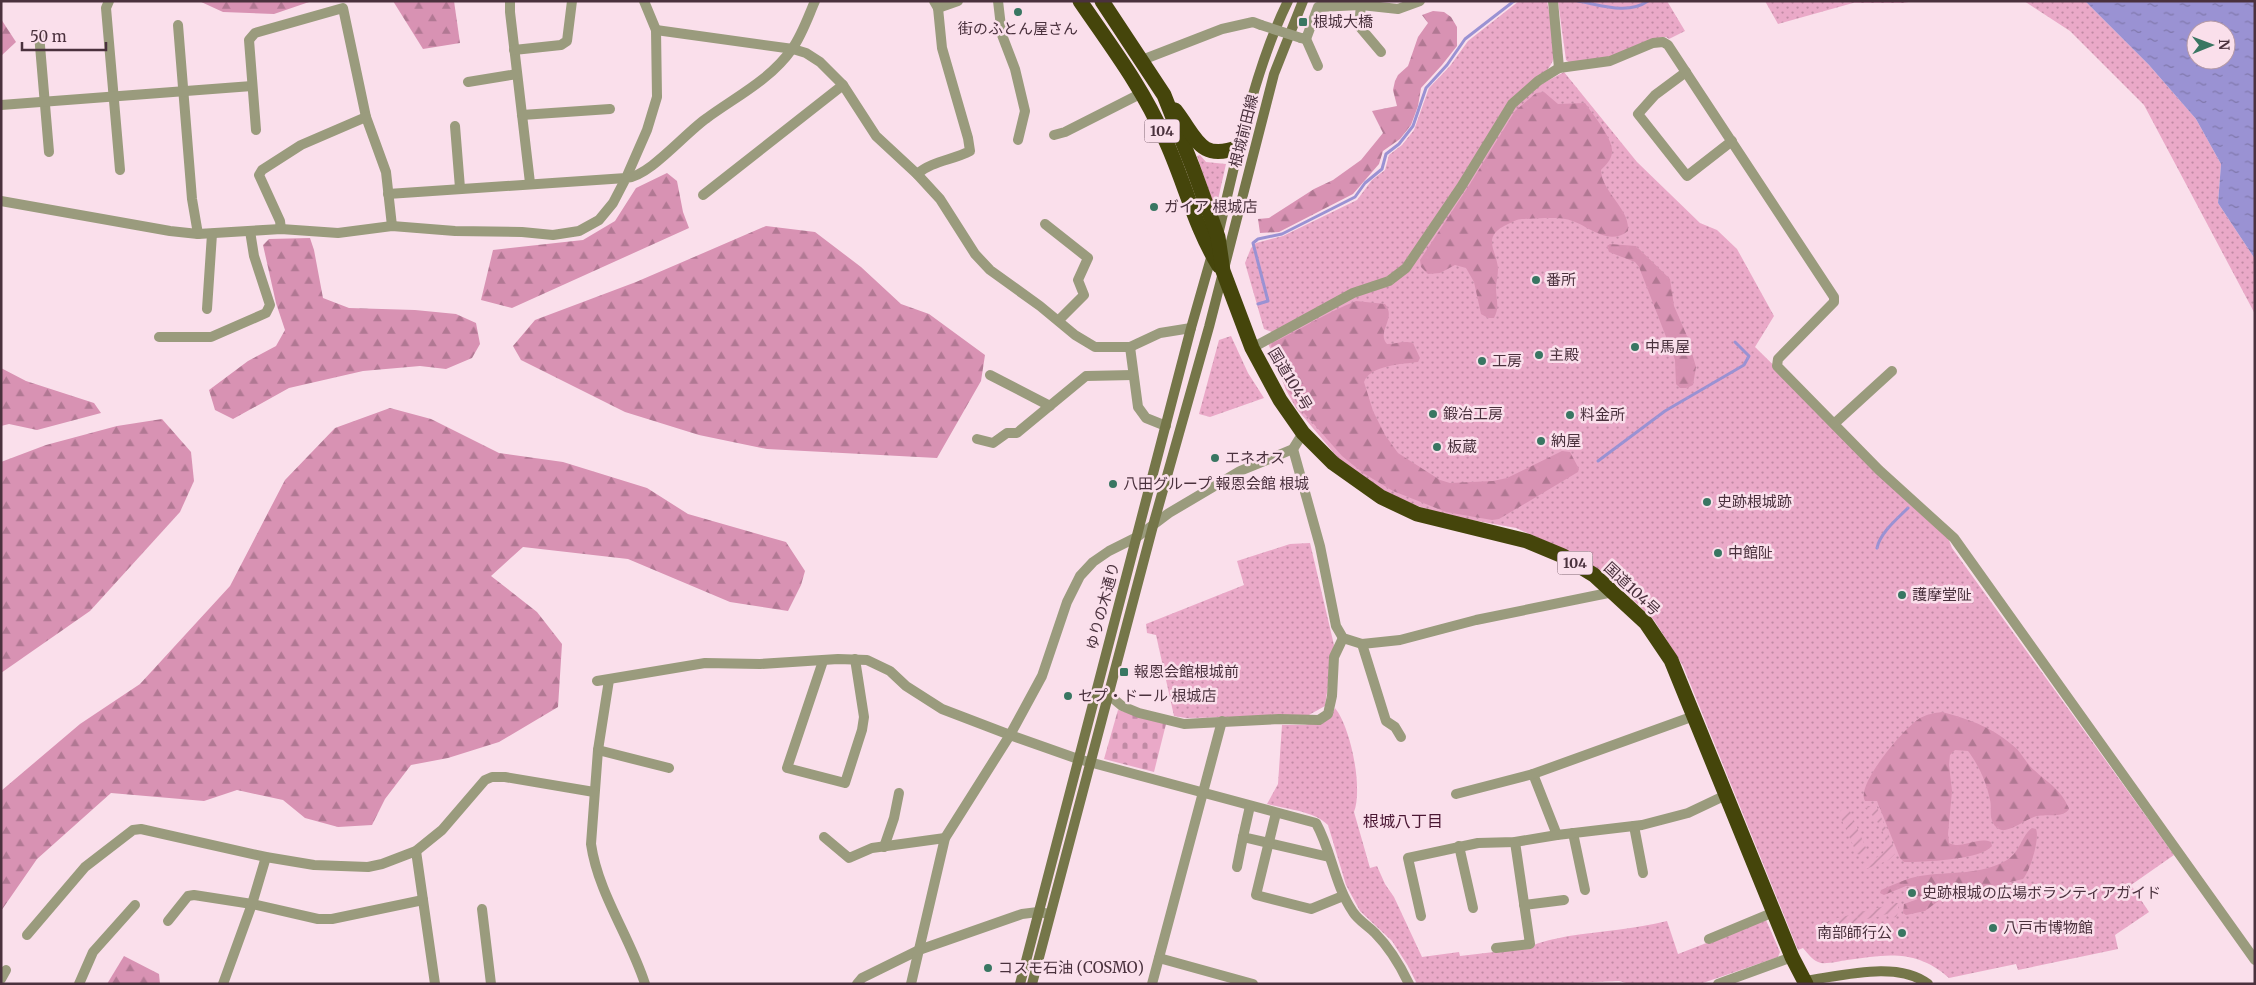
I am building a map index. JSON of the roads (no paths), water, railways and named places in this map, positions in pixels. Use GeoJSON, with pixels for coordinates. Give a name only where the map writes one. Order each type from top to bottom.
{"type":"FeatureCollection","features":[{"type":"Feature","properties":{"kind":"highway","name":"国道104号"},"geometry":{"type":"LineString","coordinates":[[1080,1],[1142,93],[1174,158],[1201,234],[1223,271]]}},
{"type":"Feature","properties":{"kind":"highway","name":"国道104号"},"geometry":{"type":"LineString","coordinates":[[1102,1],[1164,95],[1218,237],[1223,271],[1252,348],[1280,400],[1303,433],[1333,463],[1381,498],[1417,514],[1527,541],[1563,556],[1594,575],[1646,624],[1671,660],[1792,957],[1805,982]]}},
{"type":"Feature","properties":{"kind":"highway"},"geometry":{"type":"LineString","coordinates":[[1164,95],[1197,141],[1206,150],[1222,154],[1239,147]]}},
{"type":"Feature","properties":{"kind":"street"},"geometry":{"type":"LineString","coordinates":[[109,1],[106,8],[120,170]]}},
{"type":"Feature","properties":{"kind":"street"},"geometry":{"type":"LineString","coordinates":[[510,1],[530,183]]}},
{"type":"Feature","properties":{"kind":"street"},"geometry":{"type":"LineString","coordinates":[[514,50],[560,45],[567,41],[572,1]]}},
{"type":"Feature","properties":{"kind":"street"},"geometry":{"type":"LineString","coordinates":[[1,201],[170,231],[198,234],[281,229],[338,233],[392,226],[553,235],[579,231],[599,220],[613,203],[647,130],[657,97],[656,30],[644,1]]}},
{"type":"Feature","properties":{"kind":"street"},"geometry":{"type":"LineString","coordinates":[[388,194],[530,183],[634,178],[649,168],[706,118],[762,81],[792,49],[815,1]]}},
{"type":"Feature","properties":{"kind":"street"},"geometry":{"type":"LineString","coordinates":[[917,174],[926,167],[958,158],[970,151],[942,48],[936,5],[958,1]]}},
{"type":"Feature","properties":{"kind":"street"},"geometry":{"type":"LineString","coordinates":[[998,1],[1002,35],[1015,69],[1025,111],[1018,140]]}},
{"type":"Feature","properties":{"kind":"street","name":"根城前田線"},"geometry":{"type":"LineString","coordinates":[[1218,237],[1239,147],[1261,71],[1288,1]]}},
{"type":"Feature","properties":{"kind":"street","name":"根城前田線"},"geometry":{"type":"LineString","coordinates":[[1223,271],[1274,74],[1303,1]]}},
{"type":"Feature","properties":{"kind":"street"},"geometry":{"type":"LineString","coordinates":[[1553,1],[1559,68]]}},
{"type":"Feature","properties":{"kind":"street"},"geometry":{"type":"LineString","coordinates":[[1303,39],[1318,7],[1361,5],[1398,9],[1416,2]]}},
{"type":"Feature","properties":{"kind":"street"},"geometry":{"type":"LineString","coordinates":[[1361,5],[1359,26],[1381,52]]}},
{"type":"Feature","properties":{"kind":"street"},"geometry":{"type":"LineString","coordinates":[[256,130],[249,40],[255,33],[343,8],[366,117],[386,172],[392,226]]}},
{"type":"Feature","properties":{"kind":"street"},"geometry":{"type":"LineString","coordinates":[[1142,60],[1222,29],[1253,22],[1303,39],[1318,66]]}},
{"type":"Feature","properties":{"kind":"street"},"geometry":{"type":"LineString","coordinates":[[178,25],[192,199],[198,234]]}},
{"type":"Feature","properties":{"kind":"street"},"geometry":{"type":"LineString","coordinates":[[656,30],[792,49],[806,53],[820,62],[843,84],[876,136],[917,174],[940,199],[975,254],[990,270],[1060,320],[1075,335],[1095,347],[1130,347],[1160,333],[1191,328]]}},
{"type":"Feature","properties":{"kind":"street"},"geometry":{"type":"LineString","coordinates":[[39,34],[49,152]]}},
{"type":"Feature","properties":{"kind":"street"},"geometry":{"type":"LineString","coordinates":[[1252,348],[1353,293],[1389,281],[1406,268],[1461,187],[1512,104],[1538,81],[1559,68],[1610,61],[1653,44],[1663,42],[1668,45],[1834,296],[1834,302],[1778,359],[1777,366],[1899,489],[1954,538],[2255,960]]}},
{"type":"Feature","properties":{"kind":"street"},"geometry":{"type":"LineString","coordinates":[[1686,72],[1655,95],[1638,114],[1687,176],[1732,141]]}},
{"type":"Feature","properties":{"kind":"street"},"geometry":{"type":"LineString","coordinates":[[468,82],[517,74]]}},
{"type":"Feature","properties":{"kind":"street"},"geometry":{"type":"LineString","coordinates":[[703,195],[843,84]]}},
{"type":"Feature","properties":{"kind":"street"},"geometry":{"type":"LineString","coordinates":[[1,106],[252,86]]}},
{"type":"Feature","properties":{"kind":"street"},"geometry":{"type":"LineString","coordinates":[[1054,135],[1065,132],[1142,93]]}},
{"type":"Feature","properties":{"kind":"street"},"geometry":{"type":"LineString","coordinates":[[522,115],[610,109]]}},
{"type":"Feature","properties":{"kind":"street"},"geometry":{"type":"LineString","coordinates":[[281,229],[280,221],[259,175],[262,170],[301,145],[366,117]]}},
{"type":"Feature","properties":{"kind":"street"},"geometry":{"type":"LineString","coordinates":[[454,126],[460,188]]}},
{"type":"Feature","properties":{"kind":"street"},"geometry":{"type":"LineString","coordinates":[[1045,224],[1088,258],[1078,280],[1084,296],[1060,320]]}},
{"type":"Feature","properties":{"kind":"street"},"geometry":{"type":"LineString","coordinates":[[159,337],[211,337],[266,313],[270,305],[254,256],[250,231]]}},
{"type":"Feature","properties":{"kind":"street"},"geometry":{"type":"LineString","coordinates":[[206,309],[212,234]]}},
{"type":"Feature","properties":{"kind":"street","name":"ゆりの木通り"},"geometry":{"type":"LineString","coordinates":[[1020,984],[1191,328],[1218,237]]}},
{"type":"Feature","properties":{"kind":"street","name":"ゆりの木通り"},"geometry":{"type":"LineString","coordinates":[[1032,984],[1154,522],[1223,271]]}},
{"type":"Feature","properties":{"kind":"street"},"geometry":{"type":"LineString","coordinates":[[1130,347],[1138,406],[1146,418],[1166,426]]}},
{"type":"Feature","properties":{"kind":"street"},"geometry":{"type":"LineString","coordinates":[[1835,423],[1892,371]]}},
{"type":"Feature","properties":{"kind":"street"},"geometry":{"type":"LineString","coordinates":[[990,375],[1050,406]]}},
{"type":"Feature","properties":{"kind":"street"},"geometry":{"type":"LineString","coordinates":[[977,439],[993,443],[1007,434],[1017,433],[1086,376],[1133,375]]}},
{"type":"Feature","properties":{"kind":"street"},"geometry":{"type":"LineString","coordinates":[[911,984],[945,838],[1010,735],[1042,676],[1067,602],[1080,576],[1093,562],[1136,537],[1154,522],[1240,471],[1292,449],[1303,433]]}},
{"type":"Feature","properties":{"kind":"street"},"geometry":{"type":"LineString","coordinates":[[1292,449],[1320,546],[1336,626],[1343,638],[1362,644],[1400,640],[1476,620],[1613,592]]}},
{"type":"Feature","properties":{"kind":"street"},"geometry":{"type":"LineString","coordinates":[[1109,695],[1122,706],[1161,719],[1184,724],[1279,719],[1319,720],[1328,714],[1332,696],[1334,658],[1343,638]]}},
{"type":"Feature","properties":{"kind":"street"},"geometry":{"type":"LineString","coordinates":[[1362,644],[1386,721],[1395,727],[1400,737]]}},
{"type":"Feature","properties":{"kind":"street"},"geometry":{"type":"LineString","coordinates":[[823,661],[787,768],[846,783],[864,717],[855,659]]}},
{"type":"Feature","properties":{"kind":"street"},"geometry":{"type":"LineString","coordinates":[[597,681],[705,663],[760,664],[867,660],[890,671],[906,686],[942,709],[1010,735],[1078,759],[1316,823],[1322,834],[1343,896],[1354,914],[1389,949],[1401,966],[1409,984]]}},
{"type":"Feature","properties":{"kind":"street"},"geometry":{"type":"LineString","coordinates":[[609,680],[598,750],[591,844],[592,856],[645,984]]}},
{"type":"Feature","properties":{"kind":"street"},"geometry":{"type":"LineString","coordinates":[[1456,794],[1534,774],[1694,716]]}},
{"type":"Feature","properties":{"kind":"street"},"geometry":{"type":"LineString","coordinates":[[1152,984],[1222,721]]}},
{"type":"Feature","properties":{"kind":"street"},"geometry":{"type":"LineString","coordinates":[[598,750],[669,768]]}},
{"type":"Feature","properties":{"kind":"street"},"geometry":{"type":"LineString","coordinates":[[1534,774],[1557,835]]}},
{"type":"Feature","properties":{"kind":"street"},"geometry":{"type":"LineString","coordinates":[[26,935],[84,867],[133,830],[141,829],[266,857],[314,865],[368,867],[382,864],[416,851],[442,830],[484,780],[492,777],[594,792]]}},
{"type":"Feature","properties":{"kind":"street"},"geometry":{"type":"LineString","coordinates":[[884,847],[894,818],[899,793]]}},
{"type":"Feature","properties":{"kind":"street"},"geometry":{"type":"LineString","coordinates":[[1420,916],[1408,858],[1478,843],[1515,842],[1634,826],[1688,813],[1726,795]]}},
{"type":"Feature","properties":{"kind":"street"},"geometry":{"type":"LineString","coordinates":[[1236,867],[1250,806]]}},
{"type":"Feature","properties":{"kind":"street"},"geometry":{"type":"LineString","coordinates":[[1276,813],[1256,895],[1311,909],[1343,896]]}},
{"type":"Feature","properties":{"kind":"street"},"geometry":{"type":"LineString","coordinates":[[1634,826],[1643,873]]}},
{"type":"Feature","properties":{"kind":"street"},"geometry":{"type":"LineString","coordinates":[[1573,833],[1585,890]]}},
{"type":"Feature","properties":{"kind":"street"},"geometry":{"type":"LineString","coordinates":[[824,837],[849,858],[872,848],[945,838]]}},
{"type":"Feature","properties":{"kind":"street"},"geometry":{"type":"LineString","coordinates":[[1244,837],[1329,857]]}},
{"type":"Feature","properties":{"kind":"street"},"geometry":{"type":"LineString","coordinates":[[1496,948],[1530,944],[1515,842]]}},
{"type":"Feature","properties":{"kind":"street"},"geometry":{"type":"LineString","coordinates":[[1459,846],[1473,908]]}},
{"type":"Feature","properties":{"kind":"street"},"geometry":{"type":"LineString","coordinates":[[416,851],[435,984]]}},
{"type":"Feature","properties":{"kind":"street"},"geometry":{"type":"LineString","coordinates":[[224,984],[266,857]]}},
{"type":"Feature","properties":{"kind":"street"},"geometry":{"type":"LineString","coordinates":[[168,921],[188,896],[194,895],[252,904],[318,919],[332,919],[423,900]]}},
{"type":"Feature","properties":{"kind":"street"},"geometry":{"type":"LineString","coordinates":[[1524,905],[1564,900]]}},
{"type":"Feature","properties":{"kind":"street"},"geometry":{"type":"LineString","coordinates":[[79,984],[93,952],[135,905]]}},
{"type":"Feature","properties":{"kind":"street"},"geometry":{"type":"LineString","coordinates":[[482,909],[491,984]]}},
{"type":"Feature","properties":{"kind":"street"},"geometry":{"type":"LineString","coordinates":[[857,984],[862,978],[919,950],[1022,914],[1038,912],[1050,914]]}},
{"type":"Feature","properties":{"kind":"street"},"geometry":{"type":"LineString","coordinates":[[1709,940],[1774,912]]}},
{"type":"Feature","properties":{"kind":"street"},"geometry":{"type":"LineString","coordinates":[[1718,984],[1792,957]]}},
{"type":"Feature","properties":{"kind":"street"},"geometry":{"type":"LineString","coordinates":[[1158,958],[1253,984]]}},
{"type":"Feature","properties":{"kind":"street"},"geometry":{"type":"LineString","coordinates":[[1805,982],[1882,971],[1906,972],[1928,984]]}},
{"type":"Feature","properties":{"kind":"water"},"geometry":{"type":"Polygon","coordinates":[[[2085,1],[2255,1],[2255,259],[2218,203],[2221,164],[2196,119],[2149,65],[2085,1]]]}},
{"type":"Feature","properties":{"kind":"waterway"},"geometry":{"type":"LineString","coordinates":[[1258,304],[1268,301],[1253,243],[1258,239],[1282,234],[1355,197],[1365,183],[1382,169],[1386,154],[1399,144],[1413,126],[1426,88],[1447,65],[1465,39],[1514,1]]}},
{"type":"Feature","properties":{"kind":"waterway"},"geometry":{"type":"LineString","coordinates":[[1578,1],[1614,8],[1632,7],[1648,1]]}},
{"type":"Feature","properties":{"kind":"waterway"},"geometry":{"type":"LineString","coordinates":[[1598,461],[1665,411],[1744,365],[1749,356],[1735,342]]}},
{"type":"Feature","properties":{"kind":"waterway"},"geometry":{"type":"LineString","coordinates":[[1877,548],[1885,532],[1908,508]]}},
{"type":"Feature","properties":{"kind":"place","name":"街のふとん屋さん"},"geometry":{"type":"Point","coordinates":[1018,12]}},
{"type":"Feature","properties":{"kind":"place","name":"根城大橋"},"geometry":{"type":"Point","coordinates":[1303,22]}},
{"type":"Feature","properties":{"kind":"place","name":"ガイア 根城店"},"geometry":{"type":"Point","coordinates":[1154,207]}},
{"type":"Feature","properties":{"kind":"place","name":"番所"},"geometry":{"type":"Point","coordinates":[1536,280]}},
{"type":"Feature","properties":{"kind":"place","name":"中馬屋"},"geometry":{"type":"Point","coordinates":[1635,347]}},
{"type":"Feature","properties":{"kind":"place","name":"主殿"},"geometry":{"type":"Point","coordinates":[1539,355]}},
{"type":"Feature","properties":{"kind":"place","name":"工房"},"geometry":{"type":"Point","coordinates":[1482,361]}},
{"type":"Feature","properties":{"kind":"place","name":"鍛冶工房"},"geometry":{"type":"Point","coordinates":[1433,414]}},
{"type":"Feature","properties":{"kind":"place","name":"料金所"},"geometry":{"type":"Point","coordinates":[1570,415]}},
{"type":"Feature","properties":{"kind":"place","name":"納屋"},"geometry":{"type":"Point","coordinates":[1541,441]}},
{"type":"Feature","properties":{"kind":"place","name":"板蔵"},"geometry":{"type":"Point","coordinates":[1437,447]}},
{"type":"Feature","properties":{"kind":"place","name":"エネオス"},"geometry":{"type":"Point","coordinates":[1215,458]}},
{"type":"Feature","properties":{"kind":"place","name":"八田グループ 報恩会館 根城"},"geometry":{"type":"Point","coordinates":[1113,484]}},
{"type":"Feature","properties":{"kind":"place","name":"史跡根城跡"},"geometry":{"type":"Point","coordinates":[1707,502]}},
{"type":"Feature","properties":{"kind":"place","name":"中館阯"},"geometry":{"type":"Point","coordinates":[1718,553]}},
{"type":"Feature","properties":{"kind":"place","name":"護摩堂阯"},"geometry":{"type":"Point","coordinates":[1902,595]}},
{"type":"Feature","properties":{"kind":"place","name":"報恩会館根城前"},"geometry":{"type":"Point","coordinates":[1124,672]}},
{"type":"Feature","properties":{"kind":"place","name":"セプ・ドール 根城店"},"geometry":{"type":"Point","coordinates":[1068,696]}},
{"type":"Feature","properties":{"kind":"place","name":"史跡根城の広場ボランティアガイド"},"geometry":{"type":"Point","coordinates":[1912,893]}},
{"type":"Feature","properties":{"kind":"place","name":"八戸市博物館"},"geometry":{"type":"Point","coordinates":[1993,928]}},
{"type":"Feature","properties":{"kind":"place","name":"南部師行公"},"geometry":{"type":"Point","coordinates":[1902,933]}},
{"type":"Feature","properties":{"kind":"place","name":"コスモ石油 (COSMO)"},"geometry":{"type":"Point","coordinates":[988,968]}},
{"type":"Feature","properties":{"kind":"district","name":"根城八丁目"},"geometry":{"type":"Point","coordinates":[1403,821]}}]}
